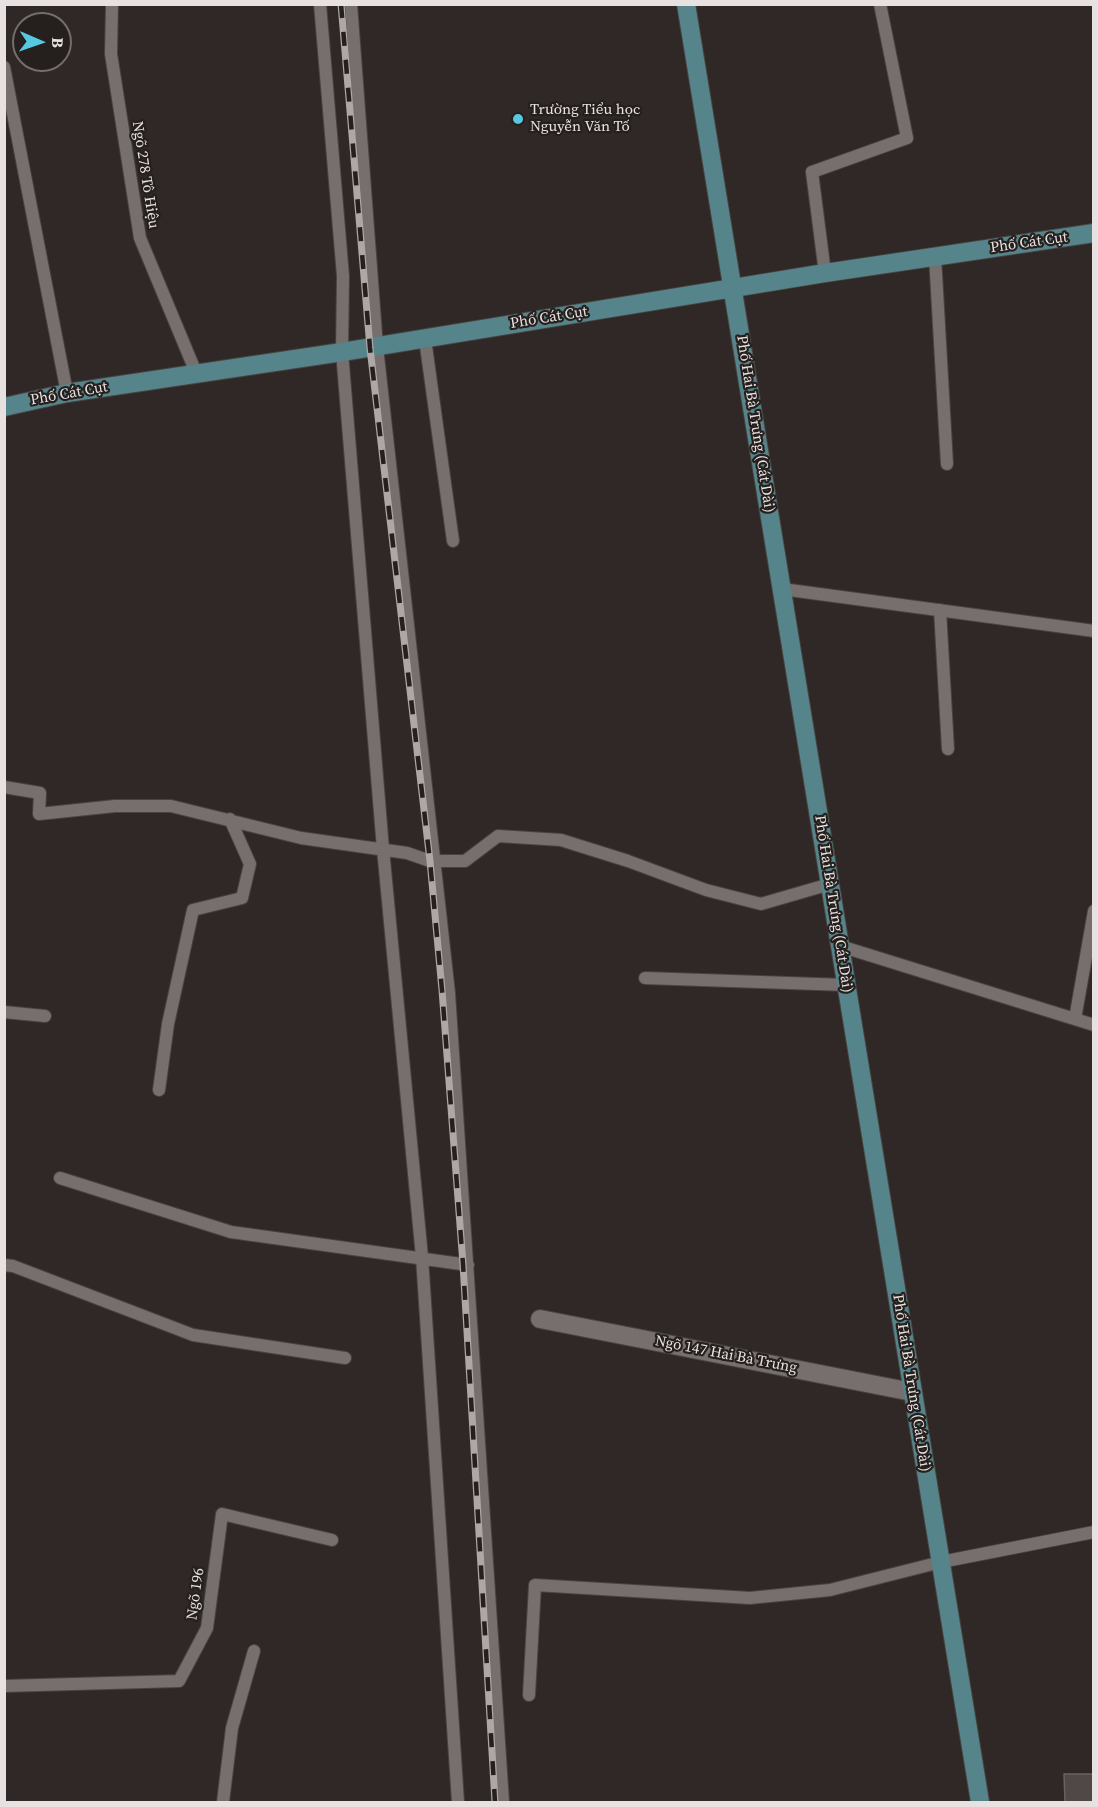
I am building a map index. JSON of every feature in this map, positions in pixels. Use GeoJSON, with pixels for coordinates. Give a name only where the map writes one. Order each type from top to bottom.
{"type":"FeatureCollection","features":[{"type":"Feature","properties":{"kind":"main road","name":"Phố Hai Bà Trưng (Cát Dài)"},"geometry":{"type":"LineString","coordinates":[[686,4],[980,1803]]}},
{"type":"Feature","properties":{"kind":"main road","name":"Phố Cát Cụt"},"geometry":{"type":"LineString","coordinates":[[4,407],[67,393],[197,375],[825,273],[1094,233]]}},
{"type":"Feature","properties":{"kind":"street","name":"Ngõ 147 Hai Bà Trưng"},"geometry":{"type":"LineString","coordinates":[[540,1318],[912,1392]]}},
{"type":"Feature","properties":{"kind":"lane","name":"Ngõ 278 Tô Hiệu"},"geometry":{"type":"LineString","coordinates":[[112,4],[111,54],[140,238],[197,375]]}},
{"type":"Feature","properties":{"kind":"lane"},"geometry":{"type":"LineString","coordinates":[[320,4],[343,276],[342,352],[383,849],[422,1257],[458,1803]]}},
{"type":"Feature","properties":{"kind":"lane"},"geometry":{"type":"LineString","coordinates":[[351,4],[377,346],[449,993],[503,1803]]}},
{"type":"Feature","properties":{"kind":"lane"},"geometry":{"type":"LineString","coordinates":[[825,273],[812,172],[907,138],[880,4]]}},
{"type":"Feature","properties":{"kind":"lane"},"geometry":{"type":"LineString","coordinates":[[4,66],[67,393]]}},
{"type":"Feature","properties":{"kind":"lane"},"geometry":{"type":"LineString","coordinates":[[935,256],[947,464]]}},
{"type":"Feature","properties":{"kind":"lane"},"geometry":{"type":"LineString","coordinates":[[425,339],[453,541]]}},
{"type":"Feature","properties":{"kind":"lane"},"geometry":{"type":"LineString","coordinates":[[782,589],[1094,631]]}},
{"type":"Feature","properties":{"kind":"lane"},"geometry":{"type":"LineString","coordinates":[[940,610],[948,749]]}},
{"type":"Feature","properties":{"kind":"lane"},"geometry":{"type":"LineString","coordinates":[[4,787],[40,793],[39,814],[115,806],[171,806],[301,838],[407,853],[430,861],[465,861],[498,836],[561,840],[628,861],[706,890],[761,904],[830,884]]}},
{"type":"Feature","properties":{"kind":"lane"},"geometry":{"type":"LineString","coordinates":[[159,1090],[168,1024],[193,910],[242,898],[250,864],[230,819]]}},
{"type":"Feature","properties":{"kind":"lane"},"geometry":{"type":"LineString","coordinates":[[1075,1019],[1094,911]]}},
{"type":"Feature","properties":{"kind":"lane"},"geometry":{"type":"LineString","coordinates":[[840,946],[1094,1025]]}},
{"type":"Feature","properties":{"kind":"lane"},"geometry":{"type":"LineString","coordinates":[[645,978],[846,985]]}},
{"type":"Feature","properties":{"kind":"lane"},"geometry":{"type":"LineString","coordinates":[[4,1012],[45,1016]]}},
{"type":"Feature","properties":{"kind":"lane"},"geometry":{"type":"LineString","coordinates":[[60,1178],[231,1232],[468,1265]]}},
{"type":"Feature","properties":{"kind":"lane"},"geometry":{"type":"LineString","coordinates":[[4,1265],[13,1266],[193,1335],[345,1358]]}},
{"type":"Feature","properties":{"kind":"lane","name":"Ngõ 196"},"geometry":{"type":"LineString","coordinates":[[4,1686],[179,1681],[207,1628],[222,1514],[332,1540]]}},
{"type":"Feature","properties":{"kind":"lane"},"geometry":{"type":"LineString","coordinates":[[529,1695],[535,1585],[750,1598],[830,1590],[941,1562],[1094,1532]]}},
{"type":"Feature","properties":{"kind":"lane"},"geometry":{"type":"LineString","coordinates":[[223,1803],[232,1728],[254,1651]]}},
{"type":"Feature","properties":{"kind":"building"},"geometry":{"type":"Polygon","coordinates":[[[1064,1774],[1094,1774],[1094,1802],[1065,1802],[1064,1774]]]}},
{"type":"Feature","properties":{"kind":"railway"},"geometry":{"type":"LineString","coordinates":[[341,4],[370,348],[430,861],[442,990],[463,1264],[495,1802]]}},
{"type":"Feature","properties":{"kind":"place","name":"Trường Tiểu học Nguyễn Văn Tố"},"geometry":{"type":"Point","coordinates":[518,119]}}]}
